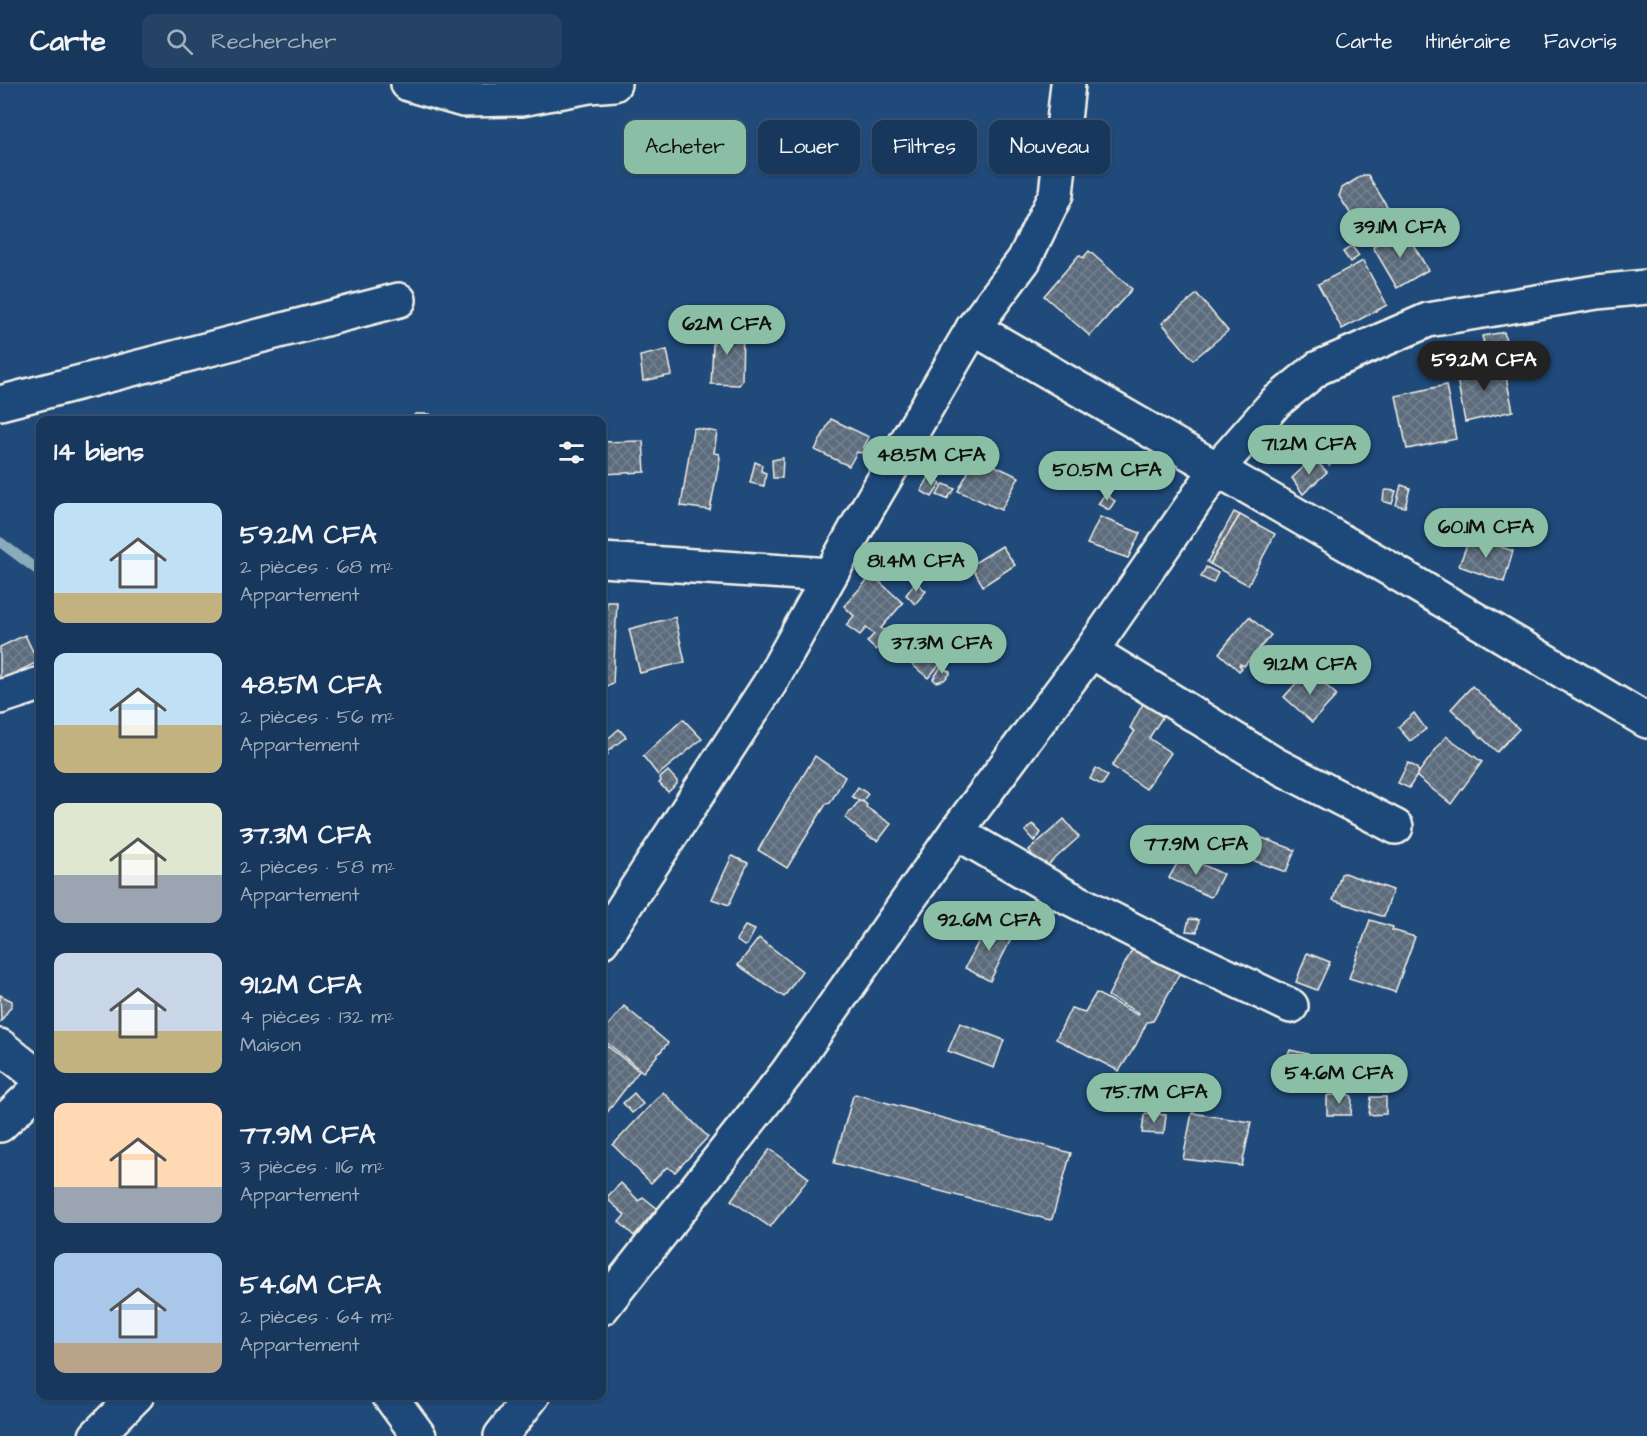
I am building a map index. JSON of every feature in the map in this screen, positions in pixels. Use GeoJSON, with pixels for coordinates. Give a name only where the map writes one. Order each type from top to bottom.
{"type":"FeatureCollection","features":[{"type":"Feature","properties":{"kind":"street"},"geometry":{"type":"LineString","coordinates":[[408,84],[464,100],[475,100],[521,99],[589,86],[614,84]]}},
{"type":"Feature","properties":{"kind":"street"},"geometry":{"type":"LineString","coordinates":[[606,935],[770,683],[973,328],[1024,260],[1056,194],[1068,84]]}},
{"type":"Feature","properties":{"kind":"street"},"geometry":{"type":"LineString","coordinates":[[606,1303],[787,1073],[956,832],[1091,651],[1217,469],[1276,402],[1318,368],[1428,320],[1597,292],[1647,287]]}},
{"type":"Feature","properties":{"kind":"street"},"geometry":{"type":"LineString","coordinates":[[0,403],[399,300]]}},
{"type":"Feature","properties":{"kind":"street"},"geometry":{"type":"LineString","coordinates":[[973,328],[1647,721]]}},
{"type":"Feature","properties":{"kind":"street"},"geometry":{"type":"LineString","coordinates":[[606,560],[830,575]]}},
{"type":"Feature","properties":{"kind":"street"},"geometry":{"type":"LineString","coordinates":[[1091,651],[1276,765],[1396,827]]}},
{"type":"Feature","properties":{"kind":"street"},"geometry":{"type":"LineString","coordinates":[[0,697],[36,685]]}},
{"type":"Feature","properties":{"kind":"street"},"geometry":{"type":"LineString","coordinates":[[956,832],[1075,900],[1168,948],[1291,1006]]}},
{"type":"Feature","properties":{"kind":"street"},"geometry":{"type":"LineString","coordinates":[[0,1046],[36,1075]]}},
{"type":"Feature","properties":{"kind":"street"},"geometry":{"type":"LineString","coordinates":[[0,1125],[36,1091]]}},
{"type":"Feature","properties":{"kind":"street"},"geometry":{"type":"LineString","coordinates":[[96,1436],[132,1400]]}},
{"type":"Feature","properties":{"kind":"street"},"geometry":{"type":"LineString","coordinates":[[393,1400],[418,1436]]}},
{"type":"Feature","properties":{"kind":"street"},"geometry":{"type":"LineString","coordinates":[[501,1436],[530,1400]]}},
{"type":"Feature","properties":{"kind":"building"},"geometry":{"type":"Polygon","coordinates":[[[1363,175],[1368,175],[1396,221],[1372,240],[1366,238],[1339,196],[1342,188],[1363,175]]]}},
{"type":"Feature","properties":{"kind":"building"},"geometry":{"type":"Polygon","coordinates":[[[1404,229],[1428,270],[1397,288],[1373,247],[1404,229]]]}},
{"type":"Feature","properties":{"kind":"building"},"geometry":{"type":"Polygon","coordinates":[[[1352,246],[1359,256],[1350,262],[1343,252],[1352,246]]]}},
{"type":"Feature","properties":{"kind":"building"},"geometry":{"type":"Polygon","coordinates":[[[1089,251],[1132,289],[1090,336],[1044,296],[1079,255],[1083,258],[1089,251]]]}},
{"type":"Feature","properties":{"kind":"building"},"geometry":{"type":"Polygon","coordinates":[[[1363,261],[1387,305],[1342,329],[1318,284],[1363,261]]]}},
{"type":"Feature","properties":{"kind":"building"},"geometry":{"type":"Polygon","coordinates":[[[1197,294],[1228,331],[1193,360],[1162,323],[1197,294]]]}},
{"type":"Feature","properties":{"kind":"building"},"geometry":{"type":"Polygon","coordinates":[[[714,326],[743,329],[742,381],[739,385],[711,384],[714,326]]]}},
{"type":"Feature","properties":{"kind":"building"},"geometry":{"type":"Polygon","coordinates":[[[1504,332],[1508,350],[1500,354],[1502,363],[1485,367],[1481,352],[1486,351],[1482,336],[1504,332]]]}},
{"type":"Feature","properties":{"kind":"building"},"geometry":{"type":"Polygon","coordinates":[[[667,350],[672,375],[643,381],[640,356],[667,350]]]}},
{"type":"Feature","properties":{"kind":"building"},"geometry":{"type":"Polygon","coordinates":[[[1503,363],[1513,411],[1465,422],[1456,372],[1503,363]]]}},
{"type":"Feature","properties":{"kind":"building"},"geometry":{"type":"Polygon","coordinates":[[[1446,385],[1456,439],[1407,449],[1396,396],[1446,385]]]}},
{"type":"Feature","properties":{"kind":"building"},"geometry":{"type":"Polygon","coordinates":[[[415,414],[430,414],[430,416],[414,416],[415,414]]]}},
{"type":"Feature","properties":{"kind":"building"},"geometry":{"type":"Polygon","coordinates":[[[831,419],[869,437],[861,453],[857,452],[849,466],[815,450],[831,419]]]}},
{"type":"Feature","properties":{"kind":"building"},"geometry":{"type":"Polygon","coordinates":[[[695,428],[717,432],[714,453],[719,454],[720,458],[710,510],[681,506],[695,428]]]}},
{"type":"Feature","properties":{"kind":"building"},"geometry":{"type":"Polygon","coordinates":[[[643,441],[645,472],[606,474],[606,442],[643,441]]]}},
{"type":"Feature","properties":{"kind":"building"},"geometry":{"type":"Polygon","coordinates":[[[1330,446],[1338,458],[1329,465],[1320,455],[1330,446]]]}},
{"type":"Feature","properties":{"kind":"building"},"geometry":{"type":"Polygon","coordinates":[[[976,457],[1019,477],[1001,510],[958,491],[976,457]]]}},
{"type":"Feature","properties":{"kind":"building"},"geometry":{"type":"Polygon","coordinates":[[[783,458],[782,478],[773,478],[772,460],[783,458]]]}},
{"type":"Feature","properties":{"kind":"building"},"geometry":{"type":"Polygon","coordinates":[[[1313,458],[1327,472],[1303,494],[1292,478],[1313,458]]]}},
{"type":"Feature","properties":{"kind":"building"},"geometry":{"type":"Polygon","coordinates":[[[755,462],[762,465],[761,471],[766,473],[764,486],[750,483],[755,462]]]}},
{"type":"Feature","properties":{"kind":"building"},"geometry":{"type":"Polygon","coordinates":[[[929,477],[941,483],[932,497],[921,491],[929,477]]]}},
{"type":"Feature","properties":{"kind":"building"},"geometry":{"type":"Polygon","coordinates":[[[944,484],[955,489],[947,499],[937,495],[944,484]]]}},
{"type":"Feature","properties":{"kind":"building"},"geometry":{"type":"Polygon","coordinates":[[[1401,485],[1410,488],[1405,507],[1396,505],[1401,485]]]}},
{"type":"Feature","properties":{"kind":"building"},"geometry":{"type":"Polygon","coordinates":[[[1386,490],[1396,491],[1392,504],[1383,501],[1386,490]]]}},
{"type":"Feature","properties":{"kind":"building"},"geometry":{"type":"Polygon","coordinates":[[[1105,494],[1115,501],[1109,510],[1098,504],[1105,494]]]}},
{"type":"Feature","properties":{"kind":"building"},"geometry":{"type":"Polygon","coordinates":[[[1234,512],[1240,515],[1210,564],[1207,562],[1234,512]]]}},
{"type":"Feature","properties":{"kind":"building"},"geometry":{"type":"Polygon","coordinates":[[[1240,515],[1275,534],[1248,585],[1210,564],[1240,515]]]}},
{"type":"Feature","properties":{"kind":"building"},"geometry":{"type":"Polygon","coordinates":[[[1100,517],[1140,533],[1128,558],[1087,544],[1100,517]]]}},
{"type":"Feature","properties":{"kind":"building"},"geometry":{"type":"Polygon","coordinates":[[[1508,522],[1510,533],[1506,535],[1494,532],[1495,523],[1508,522]]]}},
{"type":"Feature","properties":{"kind":"building"},"geometry":{"type":"Polygon","coordinates":[[[1470,536],[1513,551],[1504,582],[1459,566],[1470,536]]]}},
{"type":"Feature","properties":{"kind":"building"},"geometry":{"type":"Polygon","coordinates":[[[1002,546],[1015,565],[983,586],[971,565],[1002,546]]]}},
{"type":"Feature","properties":{"kind":"building"},"geometry":{"type":"Polygon","coordinates":[[[1206,567],[1218,573],[1213,583],[1201,577],[1206,567]]]}},
{"type":"Feature","properties":{"kind":"building"},"geometry":{"type":"Polygon","coordinates":[[[872,575],[903,603],[881,628],[890,635],[876,650],[867,642],[874,634],[866,628],[860,635],[846,625],[854,616],[844,606],[872,575]]]}},
{"type":"Feature","properties":{"kind":"building"},"geometry":{"type":"Polygon","coordinates":[[[914,584],[918,584],[926,591],[915,604],[906,595],[914,584]]]}},
{"type":"Feature","properties":{"kind":"building"},"geometry":{"type":"Polygon","coordinates":[[[607,602],[617,602],[613,683],[607,686],[606,686],[607,602]]]}},
{"type":"Feature","properties":{"kind":"building"},"geometry":{"type":"Polygon","coordinates":[[[675,617],[685,662],[640,673],[629,629],[675,617]]]}},
{"type":"Feature","properties":{"kind":"building"},"geometry":{"type":"Polygon","coordinates":[[[1249,617],[1271,635],[1244,666],[1239,665],[1242,668],[1239,671],[1219,653],[1249,617]]]}},
{"type":"Feature","properties":{"kind":"building"},"geometry":{"type":"Polygon","coordinates":[[[926,629],[951,652],[928,678],[902,656],[926,629]]]}},
{"type":"Feature","properties":{"kind":"building"},"geometry":{"type":"Polygon","coordinates":[[[25,635],[36,658],[36,663],[0,680],[0,647],[25,635]]]}},
{"type":"Feature","properties":{"kind":"building"},"geometry":{"type":"Polygon","coordinates":[[[1309,654],[1320,658],[1313,673],[1301,668],[1309,654]]]}},
{"type":"Feature","properties":{"kind":"building"},"geometry":{"type":"Polygon","coordinates":[[[941,667],[950,674],[944,680],[936,682],[933,679],[941,667]]]}},
{"type":"Feature","properties":{"kind":"building"},"geometry":{"type":"Polygon","coordinates":[[[1308,670],[1337,695],[1312,722],[1284,697],[1308,670]]]}},
{"type":"Feature","properties":{"kind":"building"},"geometry":{"type":"Polygon","coordinates":[[[1472,686],[1519,729],[1497,752],[1451,709],[1472,686]]]}},
{"type":"Feature","properties":{"kind":"building"},"geometry":{"type":"Polygon","coordinates":[[[1145,700],[1165,713],[1149,738],[1171,753],[1146,789],[1112,766],[1135,731],[1130,728],[1145,700]]]}},
{"type":"Feature","properties":{"kind":"building"},"geometry":{"type":"Polygon","coordinates":[[[1414,713],[1426,729],[1410,741],[1398,727],[1414,713]]]}},
{"type":"Feature","properties":{"kind":"building"},"geometry":{"type":"Polygon","coordinates":[[[683,719],[702,739],[658,775],[643,756],[683,719]]]}},
{"type":"Feature","properties":{"kind":"building"},"geometry":{"type":"Polygon","coordinates":[[[619,729],[626,737],[607,752],[606,756],[606,740],[619,729]]]}},
{"type":"Feature","properties":{"kind":"building"},"geometry":{"type":"Polygon","coordinates":[[[1446,736],[1482,762],[1451,804],[1416,776],[1446,736]]]}},
{"type":"Feature","properties":{"kind":"building"},"geometry":{"type":"Polygon","coordinates":[[[815,756],[845,777],[787,868],[758,850],[815,756]]]}},
{"type":"Feature","properties":{"kind":"building"},"geometry":{"type":"Polygon","coordinates":[[[1408,763],[1416,767],[1419,772],[1409,788],[1398,783],[1408,763]]]}},
{"type":"Feature","properties":{"kind":"building"},"geometry":{"type":"Polygon","coordinates":[[[1096,768],[1108,776],[1102,785],[1090,779],[1096,768]]]}},
{"type":"Feature","properties":{"kind":"building"},"geometry":{"type":"Polygon","coordinates":[[[668,771],[677,784],[668,792],[659,783],[660,778],[668,771]]]}},
{"type":"Feature","properties":{"kind":"building"},"geometry":{"type":"Polygon","coordinates":[[[858,787],[868,794],[861,803],[852,796],[858,787]]]}},
{"type":"Feature","properties":{"kind":"building"},"geometry":{"type":"Polygon","coordinates":[[[859,801],[864,802],[866,807],[891,824],[878,841],[869,837],[845,818],[859,801]]]}},
{"type":"Feature","properties":{"kind":"building"},"geometry":{"type":"Polygon","coordinates":[[[1064,819],[1079,837],[1038,874],[1028,862],[1034,858],[1029,850],[1064,819]]]}},
{"type":"Feature","properties":{"kind":"building"},"geometry":{"type":"Polygon","coordinates":[[[1033,824],[1041,833],[1034,841],[1025,831],[1033,824]]]}},
{"type":"Feature","properties":{"kind":"building"},"geometry":{"type":"Polygon","coordinates":[[[1246,832],[1295,850],[1286,872],[1235,854],[1246,832]]]}},
{"type":"Feature","properties":{"kind":"building"},"geometry":{"type":"Polygon","coordinates":[[[1182,855],[1223,874],[1212,896],[1169,878],[1182,855]]]}},
{"type":"Feature","properties":{"kind":"building"},"geometry":{"type":"Polygon","coordinates":[[[732,856],[748,863],[729,905],[712,899],[732,856]]]}},
{"type":"Feature","properties":{"kind":"building"},"geometry":{"type":"Polygon","coordinates":[[[1344,873],[1393,890],[1384,916],[1333,900],[1341,874],[1344,873]]]}},
{"type":"Feature","properties":{"kind":"building"},"geometry":{"type":"Polygon","coordinates":[[[1189,919],[1199,920],[1197,932],[1186,931],[1189,919]]]}},
{"type":"Feature","properties":{"kind":"building"},"geometry":{"type":"Polygon","coordinates":[[[1370,920],[1415,937],[1395,992],[1349,978],[1370,920]]]}},
{"type":"Feature","properties":{"kind":"building"},"geometry":{"type":"Polygon","coordinates":[[[988,923],[1013,935],[990,981],[965,968],[988,923]]]}},
{"type":"Feature","properties":{"kind":"building"},"geometry":{"type":"Polygon","coordinates":[[[745,926],[755,930],[747,945],[744,946],[736,940],[745,926]]]}},
{"type":"Feature","properties":{"kind":"building"},"geometry":{"type":"Polygon","coordinates":[[[759,938],[802,971],[784,997],[738,965],[759,938]]]}},
{"type":"Feature","properties":{"kind":"building"},"geometry":{"type":"Polygon","coordinates":[[[1133,948],[1181,971],[1153,1021],[1147,1022],[1136,1045],[1119,1071],[1056,1039],[1071,1008],[1085,1012],[1096,993],[1138,1015],[1139,1013],[1108,996],[1133,948]]]}},
{"type":"Feature","properties":{"kind":"building"},"geometry":{"type":"Polygon","coordinates":[[[1307,953],[1330,962],[1317,990],[1296,982],[1307,953]]]}},
{"type":"Feature","properties":{"kind":"building"},"geometry":{"type":"Polygon","coordinates":[[[0,995],[12,1001],[12,1005],[1,1021],[0,995]]]}},
{"type":"Feature","properties":{"kind":"building"},"geometry":{"type":"Polygon","coordinates":[[[624,1006],[668,1043],[643,1072],[606,1042],[606,1028],[624,1006]]]}},
{"type":"Feature","properties":{"kind":"building"},"geometry":{"type":"Polygon","coordinates":[[[960,1023],[1004,1040],[994,1068],[948,1051],[960,1023]]]}},
{"type":"Feature","properties":{"kind":"building"},"geometry":{"type":"Polygon","coordinates":[[[606,1045],[639,1071],[606,1114],[606,1045]]]}},
{"type":"Feature","properties":{"kind":"building"},"geometry":{"type":"Polygon","coordinates":[[[1290,1050],[1308,1054],[1303,1074],[1282,1069],[1290,1050]]]}},
{"type":"Feature","properties":{"kind":"building"},"geometry":{"type":"Polygon","coordinates":[[[663,1092],[708,1137],[675,1172],[667,1167],[651,1183],[613,1145],[663,1092]]]}},
{"type":"Feature","properties":{"kind":"building"},"geometry":{"type":"Polygon","coordinates":[[[634,1093],[643,1104],[632,1113],[623,1103],[634,1093]]]}},
{"type":"Feature","properties":{"kind":"building"},"geometry":{"type":"Polygon","coordinates":[[[855,1094],[1071,1153],[1052,1219],[834,1163],[855,1094]]]}},
{"type":"Feature","properties":{"kind":"building"},"geometry":{"type":"Polygon","coordinates":[[[1350,1095],[1352,1097],[1351,1115],[1327,1115],[1327,1096],[1350,1095]]]}},
{"type":"Feature","properties":{"kind":"building"},"geometry":{"type":"Polygon","coordinates":[[[1371,1097],[1386,1097],[1386,1114],[1369,1115],[1371,1097]]]}},
{"type":"Feature","properties":{"kind":"building"},"geometry":{"type":"Polygon","coordinates":[[[1146,1113],[1166,1115],[1162,1134],[1142,1133],[1146,1113]]]}},
{"type":"Feature","properties":{"kind":"building"},"geometry":{"type":"Polygon","coordinates":[[[1192,1113],[1251,1122],[1242,1166],[1183,1159],[1192,1113]]]}},
{"type":"Feature","properties":{"kind":"building"},"geometry":{"type":"Polygon","coordinates":[[[770,1149],[809,1178],[770,1227],[731,1200],[770,1149]]]}},
{"type":"Feature","properties":{"kind":"building"},"geometry":{"type":"Polygon","coordinates":[[[621,1183],[639,1201],[643,1197],[657,1208],[634,1236],[619,1222],[625,1215],[606,1198],[621,1183]]]}},
{"type":"Feature","properties":{"kind":"waterway"},"geometry":{"type":"LineString","coordinates":[[0,542],[36,569]]}}]}
